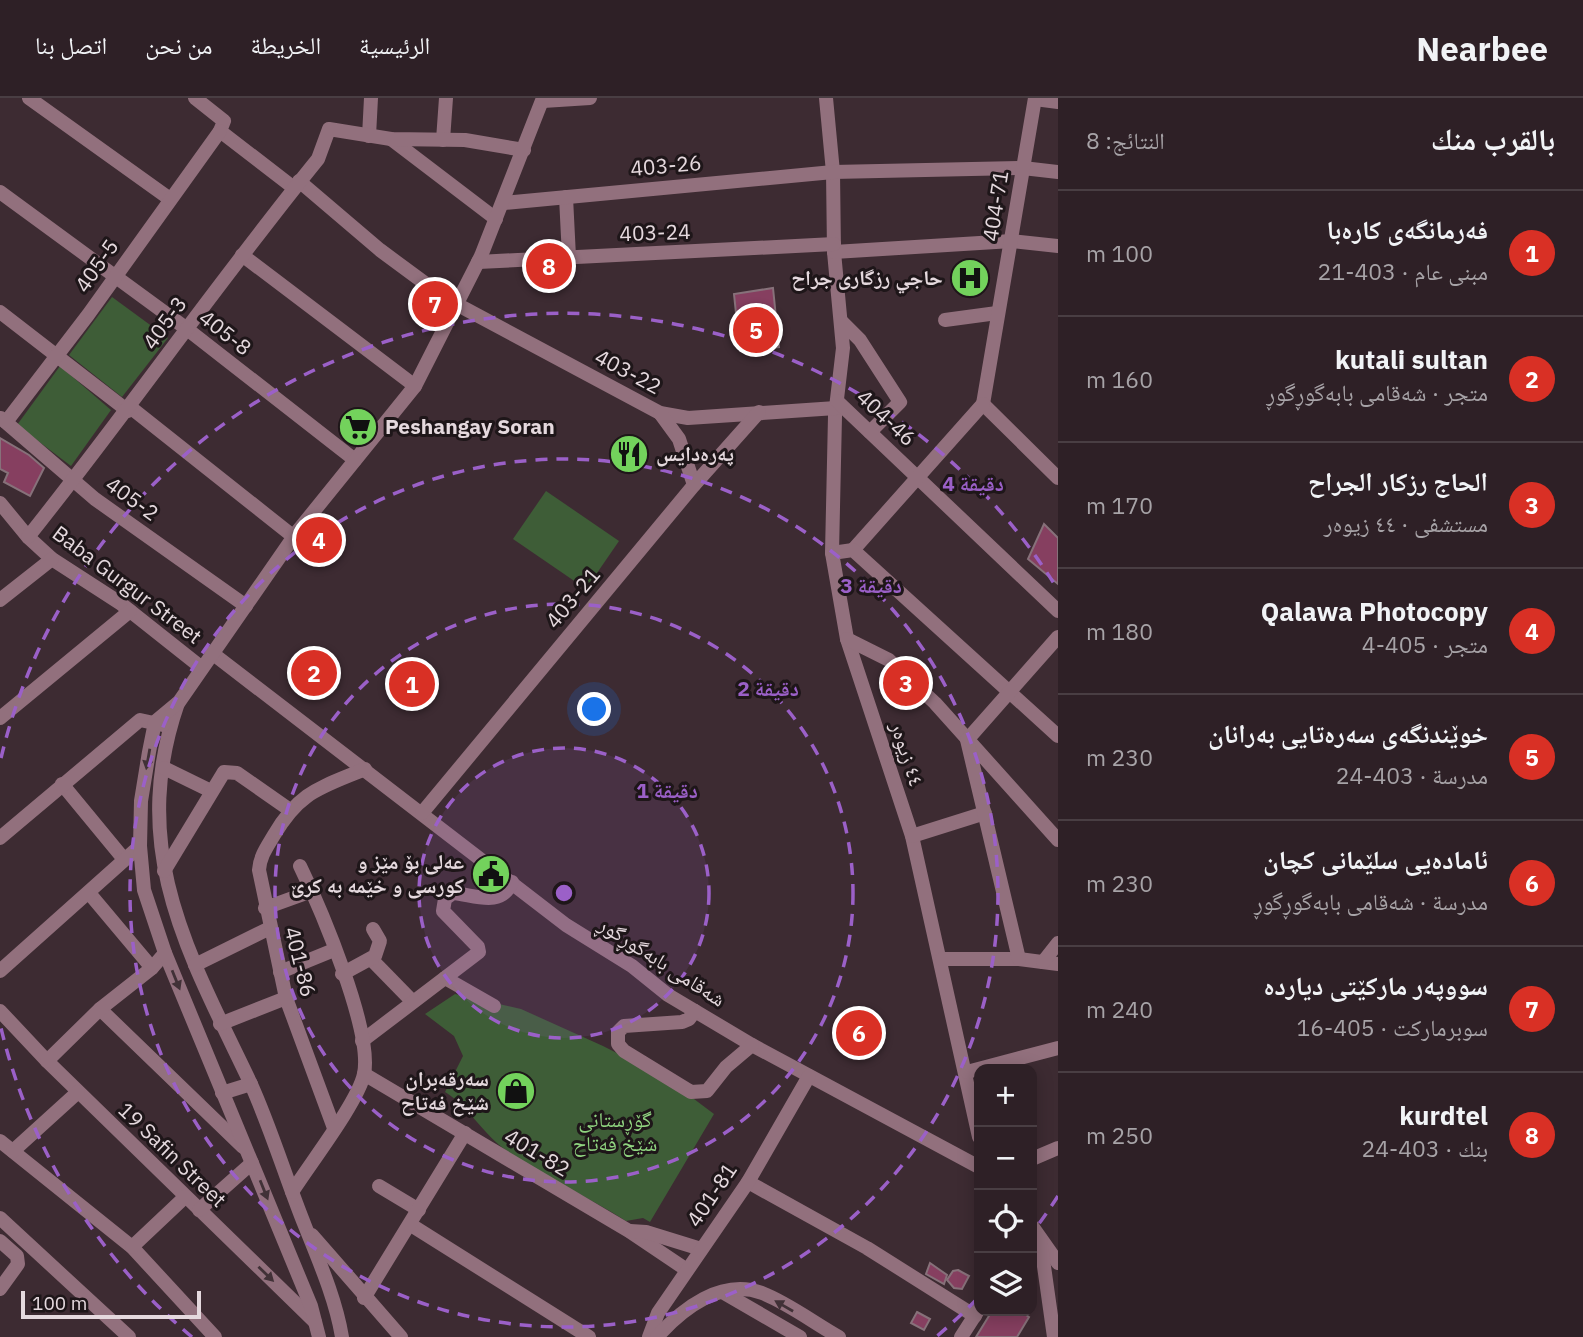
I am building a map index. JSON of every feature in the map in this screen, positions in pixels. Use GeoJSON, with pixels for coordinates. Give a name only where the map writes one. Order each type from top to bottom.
{"type":"FeatureCollection","features":[{"type":"Feature","properties":{"kind":"street"},"geometry":{"type":"LineString","coordinates":[[29,98],[170,199]]}},
{"type":"Feature","properties":{"kind":"street"},"geometry":{"type":"LineString","coordinates":[[195,98],[224,121],[220,131]]}},
{"type":"Feature","properties":{"kind":"street"},"geometry":{"type":"LineString","coordinates":[[371,98],[369,136],[443,140],[524,150]]}},
{"type":"Feature","properties":{"kind":"street"},"geometry":{"type":"LineString","coordinates":[[443,140],[446,98]]}},
{"type":"Feature","properties":{"kind":"street"},"geometry":{"type":"LineString","coordinates":[[319,1331],[165,953],[144,890],[140,846],[141,801],[155,722],[178,702],[293,537],[415,386],[478,262],[543,99],[590,98]]}},
{"type":"Feature","properties":{"kind":"street","name":"٤٤ زیوەر"},"geometry":{"type":"LineString","coordinates":[[826,98],[833,172],[834,248],[843,348],[836,404],[832,554],[847,639],[912,836],[942,958],[977,1127]]}},
{"type":"Feature","properties":{"kind":"street"},"geometry":{"type":"LineString","coordinates":[[1035,99],[1058,102]]}},
{"type":"Feature","properties":{"kind":"street","name":"404-71"},"geometry":{"type":"LineString","coordinates":[[983,404],[1035,99]]}},
{"type":"Feature","properties":{"kind":"street","name":"405-3"},"geometry":{"type":"LineString","coordinates":[[28,537],[129,409],[242,255],[317,159],[328,129],[369,136]]}},
{"type":"Feature","properties":{"kind":"street","name":"405-5"},"geometry":{"type":"LineString","coordinates":[[3,420],[57,355],[220,131]]}},
{"type":"Feature","properties":{"kind":"street","name":"403-22"},"geometry":{"type":"LineString","coordinates":[[220,131],[297,184],[380,250],[458,304],[660,413],[688,418],[836,404]]}},
{"type":"Feature","properties":{"kind":"street"},"geometry":{"type":"LineString","coordinates":[[391,139],[496,219]]}},
{"type":"Feature","properties":{"kind":"street","name":"403-26"},"geometry":{"type":"LineString","coordinates":[[503,203],[833,172],[1023,168],[1058,172]]}},
{"type":"Feature","properties":{"kind":"street","name":"405-8"},"geometry":{"type":"LineString","coordinates":[[0,192],[187,329],[355,460]]}},
{"type":"Feature","properties":{"kind":"street"},"geometry":{"type":"LineString","coordinates":[[566,197],[569,257]]}},
{"type":"Feature","properties":{"kind":"street","name":"403-24"},"geometry":{"type":"LineString","coordinates":[[478,262],[1012,241],[1058,246]]}},
{"type":"Feature","properties":{"kind":"street"},"geometry":{"type":"LineString","coordinates":[[242,255],[415,386]]}},
{"type":"Feature","properties":{"kind":"street"},"geometry":{"type":"LineString","coordinates":[[0,312],[293,537]]}},
{"type":"Feature","properties":{"kind":"street"},"geometry":{"type":"LineString","coordinates":[[945,320],[998,313]]}},
{"type":"Feature","properties":{"kind":"street"},"geometry":{"type":"LineString","coordinates":[[841,321],[860,340],[900,402],[870,432]]}},
{"type":"Feature","properties":{"kind":"street","name":"404-46"},"geometry":{"type":"LineString","coordinates":[[836,404],[870,432],[1058,611]]}},
{"type":"Feature","properties":{"kind":"street"},"geometry":{"type":"LineString","coordinates":[[832,554],[853,550],[983,404],[1058,478]]}},
{"type":"Feature","properties":{"kind":"street","name":"403-21"},"geometry":{"type":"LineString","coordinates":[[422,813],[694,485],[759,412]]}},
{"type":"Feature","properties":{"kind":"street"},"geometry":{"type":"LineString","coordinates":[[660,413],[679,439],[694,485]]}},
{"type":"Feature","properties":{"kind":"street","name":"405-2"},"geometry":{"type":"LineString","coordinates":[[3,420],[95,499],[246,606]]}},
{"type":"Feature","properties":{"kind":"street","name":"Baba Gurgur Street"},"geometry":{"type":"LineString","coordinates":[[0,503],[28,537],[52,559],[130,611],[202,668]]}},
{"type":"Feature","properties":{"kind":"street"},"geometry":{"type":"LineString","coordinates":[[853,550],[1058,736]]}},
{"type":"Feature","properties":{"kind":"street"},"geometry":{"type":"LineString","coordinates":[[0,600],[52,559]]}},
{"type":"Feature","properties":{"kind":"street"},"geometry":{"type":"LineString","coordinates":[[0,718],[130,611]]}},
{"type":"Feature","properties":{"kind":"street"},"geometry":{"type":"LineString","coordinates":[[967,740],[1058,637]]}},
{"type":"Feature","properties":{"kind":"street"},"geometry":{"type":"LineString","coordinates":[[847,639],[889,660],[935,703],[1058,840]]}},
{"type":"Feature","properties":{"kind":"street","name":"شەقامی بابەگوڕگوڕ"},"geometry":{"type":"LineString","coordinates":[[212,653],[566,925],[695,1011],[752,1045],[974,1164]]}},
{"type":"Feature","properties":{"kind":"street"},"geometry":{"type":"LineString","coordinates":[[178,702],[170,728],[159,815],[164,871],[195,965],[220,1024],[251,1084],[340,1323],[342,1337]]}},
{"type":"Feature","properties":{"kind":"street"},"geometry":{"type":"LineString","coordinates":[[0,838],[140,720],[170,728]]}},
{"type":"Feature","properties":{"kind":"street"},"geometry":{"type":"LineString","coordinates":[[967,740],[1019,958]]}},
{"type":"Feature","properties":{"kind":"street"},"geometry":{"type":"LineString","coordinates":[[164,768],[211,791]]}},
{"type":"Feature","properties":{"kind":"street","name":"401-86"},"geometry":{"type":"LineString","coordinates":[[334,1128],[286,998],[259,876],[261,858],[290,810],[308,794],[365,769]]}},
{"type":"Feature","properties":{"kind":"street"},"geometry":{"type":"LineString","coordinates":[[164,871],[221,775],[228,771],[237,773],[290,810]]}},
{"type":"Feature","properties":{"kind":"street"},"geometry":{"type":"LineString","coordinates":[[62,785],[123,858]]}},
{"type":"Feature","properties":{"kind":"street"},"geometry":{"type":"LineString","coordinates":[[912,836],[985,813]]}},
{"type":"Feature","properties":{"kind":"street"},"geometry":{"type":"LineString","coordinates":[[0,971],[89,893],[123,858],[140,846]]}},
{"type":"Feature","properties":{"kind":"street"},"geometry":{"type":"LineString","coordinates":[[292,1192],[358,1090],[364,1074],[362,1041],[342,974],[312,891],[300,866]]}},
{"type":"Feature","properties":{"kind":"street"},"geometry":{"type":"LineString","coordinates":[[362,1041],[479,950],[443,911],[444,899],[453,893],[495,898],[508,891],[512,882]]}},
{"type":"Feature","properties":{"kind":"street"},"geometry":{"type":"LineString","coordinates":[[265,908],[312,891]]}},
{"type":"Feature","properties":{"kind":"street"},"geometry":{"type":"LineString","coordinates":[[89,893],[152,968]]}},
{"type":"Feature","properties":{"kind":"street"},"geometry":{"type":"LineString","coordinates":[[195,965],[270,928]]}},
{"type":"Feature","properties":{"kind":"street"},"geometry":{"type":"LineString","coordinates":[[342,974],[371,959],[380,946],[373,929]]}},
{"type":"Feature","properties":{"kind":"street"},"geometry":{"type":"LineString","coordinates":[[942,958],[1019,958],[1051,963],[1058,943]]}},
{"type":"Feature","properties":{"kind":"street"},"geometry":{"type":"LineString","coordinates":[[280,972],[334,950]]}},
{"type":"Feature","properties":{"kind":"street"},"geometry":{"type":"LineString","coordinates":[[47,1061],[100,1009],[152,968],[165,953]]}},
{"type":"Feature","properties":{"kind":"street"},"geometry":{"type":"LineString","coordinates":[[371,959],[412,1001]]}},
{"type":"Feature","properties":{"kind":"street"},"geometry":{"type":"LineString","coordinates":[[444,978],[494,1006]]}},
{"type":"Feature","properties":{"kind":"street"},"geometry":{"type":"LineString","coordinates":[[220,1024],[286,998]]}},
{"type":"Feature","properties":{"kind":"street"},"geometry":{"type":"LineString","coordinates":[[100,1009],[250,1157]]}},
{"type":"Feature","properties":{"kind":"street","name":"19 Safin Street"},"geometry":{"type":"LineString","coordinates":[[0,1011],[319,1331]]}},
{"type":"Feature","properties":{"kind":"street"},"geometry":{"type":"LineString","coordinates":[[695,1011],[689,1019],[682,1022],[624,1026],[618,1032],[618,1044],[624,1051],[691,1092],[699,1093],[707,1091],[726,1067],[752,1045]]}},
{"type":"Feature","properties":{"kind":"street"},"geometry":{"type":"LineString","coordinates":[[967,1072],[1058,1048]]}},
{"type":"Feature","properties":{"kind":"street","name":"401-82"},"geometry":{"type":"LineString","coordinates":[[364,1074],[465,1133],[516,1167],[629,1231],[687,1270]]}},
{"type":"Feature","properties":{"kind":"street","name":"401-81"},"geometry":{"type":"LineString","coordinates":[[649,1337],[658,1314],[748,1182],[809,1076]]}},
{"type":"Feature","properties":{"kind":"street"},"geometry":{"type":"LineString","coordinates":[[222,1093],[251,1084]]}},
{"type":"Feature","properties":{"kind":"street"},"geometry":{"type":"LineString","coordinates":[[13,1151],[78,1091]]}},
{"type":"Feature","properties":{"kind":"street"},"geometry":{"type":"LineString","coordinates":[[364,1298],[465,1133]]}},
{"type":"Feature","properties":{"kind":"street"},"geometry":{"type":"LineString","coordinates":[[0,1141],[132,1247],[215,1337]]}},
{"type":"Feature","properties":{"kind":"street"},"geometry":{"type":"LineString","coordinates":[[1037,1157],[1058,1148]]}},
{"type":"Feature","properties":{"kind":"street"},"geometry":{"type":"LineString","coordinates":[[199,1210],[250,1157]]}},
{"type":"Feature","properties":{"kind":"street"},"geometry":{"type":"LineString","coordinates":[[748,1182],[974,1310]]}},
{"type":"Feature","properties":{"kind":"street"},"geometry":{"type":"LineString","coordinates":[[379,1186],[419,1210]]}},
{"type":"Feature","properties":{"kind":"street"},"geometry":{"type":"LineString","coordinates":[[132,1247],[185,1197]]}},
{"type":"Feature","properties":{"kind":"street"},"geometry":{"type":"LineString","coordinates":[[0,1218],[129,1337]]}},
{"type":"Feature","properties":{"kind":"street"},"geometry":{"type":"LineString","coordinates":[[411,1224],[589,1337]]}},
{"type":"Feature","properties":{"kind":"street"},"geometry":{"type":"LineString","coordinates":[[305,1227],[364,1298],[401,1337]]}},
{"type":"Feature","properties":{"kind":"street"},"geometry":{"type":"LineString","coordinates":[[629,1231],[646,1232],[701,1249]]}},
{"type":"Feature","properties":{"kind":"street"},"geometry":{"type":"LineString","coordinates":[[1037,1233],[1056,1255]]}},
{"type":"Feature","properties":{"kind":"street"},"geometry":{"type":"LineString","coordinates":[[1037,1238],[1054,1337]]}},
{"type":"Feature","properties":{"kind":"street"},"geometry":{"type":"LineString","coordinates":[[0,1241],[17,1256],[18,1264],[0,1289]]}},
{"type":"Feature","properties":{"kind":"street"},"geometry":{"type":"LineString","coordinates":[[657,1337],[690,1304],[724,1293],[761,1293],[839,1337]]}},
{"type":"Feature","properties":{"kind":"street"},"geometry":{"type":"LineString","coordinates":[[724,1293],[800,1337]]}},
{"type":"Feature","properties":{"kind":"street"},"geometry":{"type":"LineString","coordinates":[[961,1337],[974,1316]]}},
{"type":"Feature","properties":{"kind":"green space"},"geometry":{"type":"Polygon","coordinates":[[[112,297],[168,338],[122,397],[69,355],[112,297]]]}},
{"type":"Feature","properties":{"kind":"green space"},"geometry":{"type":"Polygon","coordinates":[[[60,366],[111,410],[71,466],[17,425],[60,366]]]}},
{"type":"Feature","properties":{"kind":"green space"},"geometry":{"type":"Polygon","coordinates":[[[546,491],[619,541],[586,589],[513,539],[546,491]]]}},
{"type":"Feature","properties":{"kind":"green space","name":"گۆڕستانی شێخ فەتاح"},"geometry":{"type":"Polygon","coordinates":[[[455,994],[521,1009],[603,1046],[666,1078],[714,1114],[650,1222],[643,1218],[626,1221],[517,1158],[495,1141],[461,1104],[445,1092],[463,1056],[454,1036],[425,1014],[455,994]]]}},
{"type":"Feature","properties":{"kind":"building"},"geometry":{"type":"Polygon","coordinates":[[[773,288],[779,347],[740,351],[734,294],[773,288]]]}},
{"type":"Feature","properties":{"kind":"building"},"geometry":{"type":"Polygon","coordinates":[[[0,438],[29,455],[44,468],[30,496],[4,482],[8,473],[0,469],[0,438]]]}},
{"type":"Feature","properties":{"kind":"building"},"geometry":{"type":"Polygon","coordinates":[[[1044,524],[1058,538],[1058,584],[1028,559],[1044,524]]]}},
{"type":"Feature","properties":{"kind":"building"},"geometry":{"type":"Polygon","coordinates":[[[930,1263],[947,1275],[944,1284],[926,1274],[930,1263]]]}},
{"type":"Feature","properties":{"kind":"building"},"geometry":{"type":"Polygon","coordinates":[[[958,1270],[969,1276],[962,1289],[954,1288],[947,1280],[953,1271],[958,1270]]]}},
{"type":"Feature","properties":{"kind":"building"},"geometry":{"type":"Polygon","coordinates":[[[917,1312],[930,1319],[924,1330],[911,1323],[917,1312]]]}},
{"type":"Feature","properties":{"kind":"building"},"geometry":{"type":"Polygon","coordinates":[[[989,1316],[1029,1317],[1017,1337],[976,1337],[989,1316]]]}},
{"type":"Feature","properties":{"kind":"place","name":"kurdtel"},"geometry":{"type":"Point","coordinates":[549,266]}},
{"type":"Feature","properties":{"kind":"place","name":"حاجي رزگارى جراح"},"geometry":{"type":"Point","coordinates":[970,278]}},
{"type":"Feature","properties":{"kind":"place","name":"سووپەر مارکێتی دیاردە"},"geometry":{"type":"Point","coordinates":[435,304]}},
{"type":"Feature","properties":{"kind":"place","name":"خوێندنگەی سەرەتایی بەرانان"},"geometry":{"type":"Point","coordinates":[756,330]}},
{"type":"Feature","properties":{"kind":"place","name":"Peshangay Soran"},"geometry":{"type":"Point","coordinates":[358,427]}},
{"type":"Feature","properties":{"kind":"place","name":"پەرەدایس"},"geometry":{"type":"Point","coordinates":[629,454]}},
{"type":"Feature","properties":{"kind":"place","name":"Qalawa Photocopy"},"geometry":{"type":"Point","coordinates":[319,540]}},
{"type":"Feature","properties":{"kind":"place","name":"kutali sultan"},"geometry":{"type":"Point","coordinates":[314,673]}},
{"type":"Feature","properties":{"kind":"place","name":"الحاج رزكار الجراح"},"geometry":{"type":"Point","coordinates":[906,683]}},
{"type":"Feature","properties":{"kind":"place","name":"فەرمانگەی کارەبا"},"geometry":{"type":"Point","coordinates":[412,684]}},
{"type":"Feature","properties":{"kind":"place","name":"عەلی بۆ مێز و کورسی و خێمە بە کرێ"},"geometry":{"type":"Point","coordinates":[491,874]}},
{"type":"Feature","properties":{"kind":"place","name":"ئامادەیی سلێمانی کچان"},"geometry":{"type":"Point","coordinates":[859,1033]}},
{"type":"Feature","properties":{"kind":"place","name":"سەرقەبران شێخ فەتاح"},"geometry":{"type":"Point","coordinates":[516,1091]}}]}
